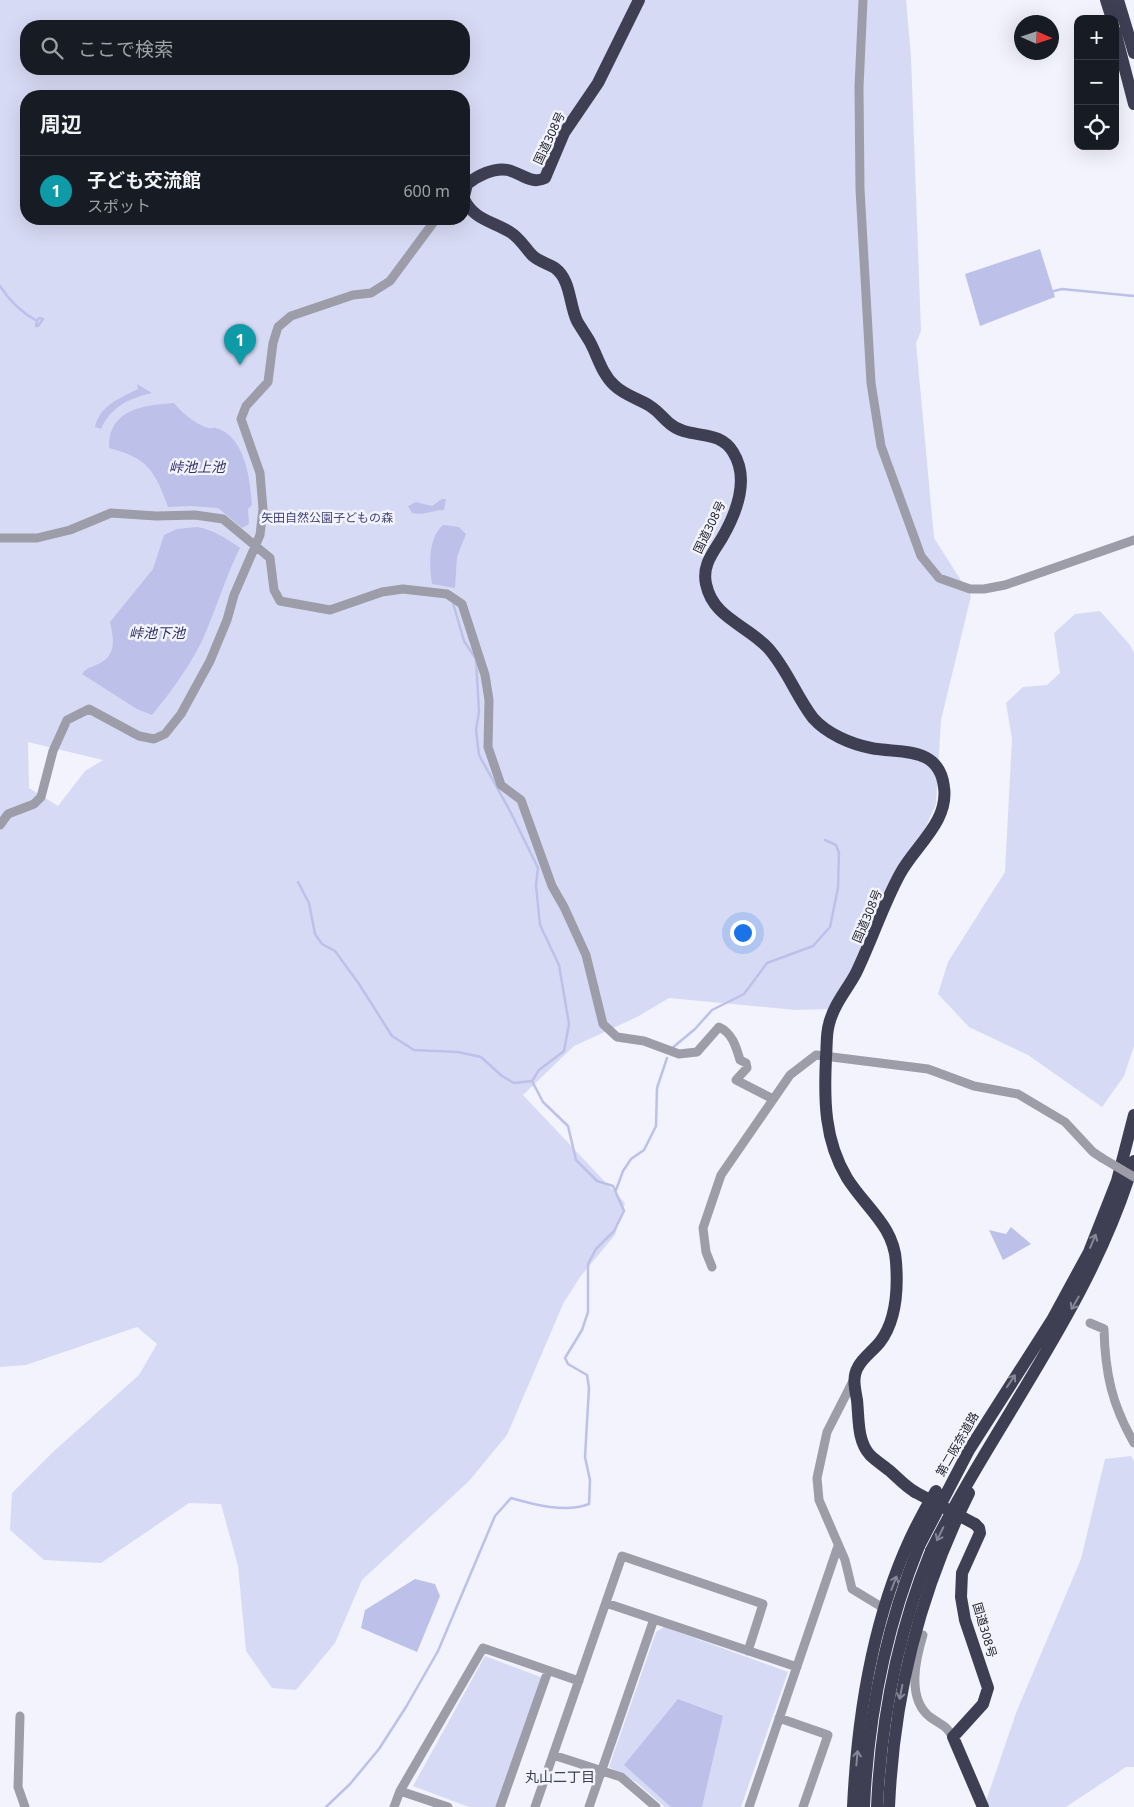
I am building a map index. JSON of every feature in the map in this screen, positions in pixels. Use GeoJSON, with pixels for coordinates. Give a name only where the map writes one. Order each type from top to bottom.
{"type":"FeatureCollection","features":[{"type":"Feature","properties":{"kind":"highway","name":"国道308号"},"geometry":{"type":"LineString","coordinates":[[470,182],[479,176],[505,170],[531,180],[539,181],[545,178],[564,133],[598,83],[640,0]]}},
{"type":"Feature","properties":{"kind":"highway"},"geometry":{"type":"LineString","coordinates":[[1106,0],[1111,15]]}},
{"type":"Feature","properties":{"kind":"highway"},"geometry":{"type":"LineString","coordinates":[[1118,0],[1134,53]]}},
{"type":"Feature","properties":{"kind":"highway"},"geometry":{"type":"LineString","coordinates":[[1119,46],[1134,104]]}},
{"type":"Feature","properties":{"kind":"highway","name":"国道308号"},"geometry":{"type":"LineString","coordinates":[[470,210],[481,219],[515,236],[537,260],[551,266],[563,276],[575,316],[604,374],[613,384],[653,407],[680,432],[719,438],[729,445],[742,470],[743,482],[730,521],[710,557],[705,571],[707,588],[716,607],[729,619],[755,636],[772,652],[809,711],[823,727],[843,739],[866,747],[919,754],[933,763],[940,774],[945,793],[934,829],[922,840],[902,870],[855,975],[833,1011],[828,1028],[824,1104],[836,1155],[848,1180],[886,1227],[894,1245],[897,1267],[893,1316],[890,1326],[877,1346],[858,1367],[854,1378],[861,1438],[869,1454],[903,1485],[980,1528],[980,1533],[962,1573],[961,1597],[965,1620],[988,1688],[983,1704],[952,1737]]}},
{"type":"Feature","properties":{"kind":"highway","name":"第二阪奈道路"},"geometry":{"type":"LineString","coordinates":[[864,1807],[869,1737],[879,1674],[900,1597],[919,1546],[942,1498],[1001,1397],[1052,1320],[1089,1252],[1117,1182],[1134,1115]]}},
{"type":"Feature","properties":{"kind":"highway"},"geometry":{"type":"LineString","coordinates":[[877,1807],[882,1738],[891,1677],[912,1602],[931,1552],[954,1504],[1081,1293],[1115,1220],[1134,1161]]}},
{"type":"Feature","properties":{"kind":"highway"},"geometry":{"type":"LineString","coordinates":[[854,1807],[864,1700],[874,1646],[889,1594],[910,1543],[934,1494],[1001,1397]]}},
{"type":"Feature","properties":{"kind":"highway"},"geometry":{"type":"LineString","coordinates":[[888,1807],[898,1704],[918,1621],[964,1503],[1014,1404]]}},
{"type":"Feature","properties":{"kind":"highway"},"geometry":{"type":"LineString","coordinates":[[952,1737],[983,1807]]}},
{"type":"Feature","properties":{"kind":"street"},"geometry":{"type":"LineString","coordinates":[[863,0],[859,86],[860,188],[871,384],[881,446],[921,556],[939,578],[970,589],[984,589],[1005,585],[1134,540]]}},
{"type":"Feature","properties":{"kind":"street"},"geometry":{"type":"LineString","coordinates":[[0,825],[8,814],[34,804],[41,797],[53,751],[67,720],[89,708],[139,736],[154,739],[165,734],[180,714],[210,661],[227,620],[234,595],[260,535],[263,509],[260,474],[242,419],[246,406],[268,382],[273,343],[278,328],[291,316],[353,295],[371,293],[390,281],[432,225]]}},
{"type":"Feature","properties":{"kind":"street"},"geometry":{"type":"LineString","coordinates":[[0,538],[37,538],[70,530],[111,513],[156,516],[195,515],[223,519],[270,558],[274,590],[280,601],[330,610],[382,592],[403,589],[447,594],[462,604],[486,676],[489,700],[488,748],[501,785],[520,800],[552,886],[586,955],[604,1024],[618,1036],[644,1040],[679,1054],[697,1052],[719,1027],[727,1031],[737,1048],[740,1060],[746,1063],[747,1068],[736,1080],[773,1099]]}},
{"type":"Feature","properties":{"kind":"street"},"geometry":{"type":"LineString","coordinates":[[712,1267],[706,1252],[703,1228],[721,1175],[790,1075],[816,1056],[928,1069],[974,1086],[1018,1094],[1065,1122],[1093,1152],[1134,1177]]}},
{"type":"Feature","properties":{"kind":"street"},"geometry":{"type":"LineString","coordinates":[[1090,1323],[1104,1330],[1105,1366],[1120,1420],[1134,1443]]}},
{"type":"Feature","properties":{"kind":"street"},"geometry":{"type":"LineString","coordinates":[[854,1378],[827,1432],[817,1478],[819,1500],[838,1546],[846,1560],[852,1589],[880,1606]]}},
{"type":"Feature","properties":{"kind":"street"},"geometry":{"type":"LineString","coordinates":[[749,1807],[838,1546]]}},
{"type":"Feature","properties":{"kind":"street"},"geometry":{"type":"LineString","coordinates":[[535,1807],[622,1556],[763,1604],[748,1651]]}},
{"type":"Feature","properties":{"kind":"street"},"geometry":{"type":"LineString","coordinates":[[606,1603],[797,1667]]}},
{"type":"Feature","properties":{"kind":"street"},"geometry":{"type":"LineString","coordinates":[[589,1807],[654,1619]]}},
{"type":"Feature","properties":{"kind":"street"},"geometry":{"type":"LineString","coordinates":[[924,1635],[914,1671],[916,1688],[922,1707],[929,1716],[945,1725],[952,1737]]}},
{"type":"Feature","properties":{"kind":"street"},"geometry":{"type":"LineString","coordinates":[[394,1807],[400,1791],[483,1648],[579,1681]]}},
{"type":"Feature","properties":{"kind":"street"},"geometry":{"type":"LineString","coordinates":[[500,1807],[548,1671]]}},
{"type":"Feature","properties":{"kind":"street"},"geometry":{"type":"LineString","coordinates":[[20,1716],[18,1787],[25,1807]]}},
{"type":"Feature","properties":{"kind":"street"},"geometry":{"type":"LineString","coordinates":[[780,1718],[828,1735],[803,1807]]}},
{"type":"Feature","properties":{"kind":"street"},"geometry":{"type":"LineString","coordinates":[[553,1755],[620,1778],[656,1807]]}},
{"type":"Feature","properties":{"kind":"street"},"geometry":{"type":"LineString","coordinates":[[400,1791],[448,1807]]}},
{"type":"Feature","properties":{"kind":"street"},"geometry":{"type":"LineString","coordinates":[[641,1807],[644,1798]]}},
{"type":"Feature","properties":{"kind":"green space","name":"矢田自然公園子どもの森"},"geometry":{"type":"Polygon","coordinates":[[[0,0],[906,0],[911,57],[921,331],[916,343],[934,538],[971,596],[941,720],[936,804],[886,918],[829,1009],[796,1010],[669,998],[637,1017],[574,1046],[523,1095],[625,1203],[615,1235],[580,1277],[563,1304],[507,1435],[469,1481],[362,1580],[335,1643],[296,1690],[272,1688],[246,1651],[238,1566],[221,1504],[189,1503],[101,1563],[44,1560],[10,1530],[12,1493],[54,1451],[139,1375],[157,1344],[137,1327],[26,1365],[0,1367],[0,0]],[[28,742],[29,788],[58,806],[85,771],[103,760],[28,742]]]}},
{"type":"Feature","properties":{"kind":"green space"},"geometry":{"type":"Polygon","coordinates":[[[1100,611],[1130,645],[1134,653],[1134,1046],[1124,1076],[1102,1107],[1028,1055],[969,1027],[938,994],[948,962],[1005,872],[1012,739],[1006,703],[1023,687],[1047,685],[1060,673],[1054,633],[1075,614],[1100,611]]]}},
{"type":"Feature","properties":{"kind":"green space"},"geometry":{"type":"Polygon","coordinates":[[[1131,1456],[1134,1461],[1134,1767],[1126,1767],[1066,1807],[984,1807],[1016,1713],[1081,1559],[1105,1459],[1131,1456]]]}},
{"type":"Feature","properties":{"kind":"green space"},"geometry":{"type":"Polygon","coordinates":[[[664,1627],[788,1672],[741,1807],[665,1807],[636,1782],[609,1767],[656,1632],[664,1627]]]}},
{"type":"Feature","properties":{"kind":"green space"},"geometry":{"type":"Polygon","coordinates":[[[485,1656],[543,1678],[497,1807],[469,1807],[413,1786],[485,1656]]]}},
{"type":"Feature","properties":{"kind":"water"},"geometry":{"type":"Polygon","coordinates":[[[1040,249],[1055,297],[980,326],[965,274],[1040,249]]]}},
{"type":"Feature","properties":{"kind":"water"},"geometry":{"type":"Polygon","coordinates":[[[137,384],[152,393],[128,401],[115,409],[101,429],[95,427],[101,413],[111,403],[138,389],[137,384]]]}},
{"type":"Feature","properties":{"kind":"water","name":"峠池上池"},"geometry":{"type":"Polygon","coordinates":[[[174,403],[195,422],[209,428],[216,428],[234,440],[248,472],[252,505],[248,509],[249,524],[242,528],[218,508],[168,507],[159,484],[148,468],[133,456],[109,448],[110,435],[121,417],[151,405],[174,403]]]}},
{"type":"Feature","properties":{"kind":"water"},"geometry":{"type":"Polygon","coordinates":[[[442,499],[446,499],[444,510],[417,514],[412,513],[408,506],[416,502],[432,506],[442,499]]]}},
{"type":"Feature","properties":{"kind":"water"},"geometry":{"type":"Polygon","coordinates":[[[443,525],[459,527],[466,534],[457,557],[455,588],[432,584],[430,560],[432,544],[438,530],[443,525]]]}},
{"type":"Feature","properties":{"kind":"water","name":"峠池下池"},"geometry":{"type":"Polygon","coordinates":[[[197,527],[220,535],[240,548],[197,651],[152,715],[137,709],[82,674],[86,669],[102,662],[110,654],[113,644],[110,622],[153,569],[164,535],[177,529],[197,527]]]}},
{"type":"Feature","properties":{"kind":"water"},"geometry":{"type":"Polygon","coordinates":[[[1011,1227],[1031,1244],[1003,1260],[989,1230],[1006,1234],[1011,1227]]]}},
{"type":"Feature","properties":{"kind":"water"},"geometry":{"type":"Polygon","coordinates":[[[415,1579],[435,1584],[440,1596],[417,1652],[361,1628],[365,1610],[415,1579]]]}},
{"type":"Feature","properties":{"kind":"water"},"geometry":{"type":"Polygon","coordinates":[[[678,1699],[723,1716],[702,1807],[671,1807],[624,1765],[678,1699]]]}},
{"type":"Feature","properties":{"kind":"waterway"},"geometry":{"type":"LineString","coordinates":[[0,286],[26,314],[37,321],[39,318],[43,319],[38,326],[36,326],[37,321]]}},
{"type":"Feature","properties":{"kind":"waterway"},"geometry":{"type":"LineString","coordinates":[[1050,292],[1062,289],[1134,296]]}},
{"type":"Feature","properties":{"kind":"waterway"},"geometry":{"type":"LineString","coordinates":[[326,1807],[350,1784],[379,1749],[406,1707],[438,1651],[495,1516],[511,1498],[561,1508],[580,1507],[589,1504],[590,1480],[585,1457],[589,1388],[587,1375],[568,1364],[565,1358],[582,1330],[588,1312],[588,1264],[596,1249],[614,1231],[624,1211],[613,1186],[597,1181],[576,1160],[568,1126],[543,1102],[532,1081],[539,1070],[564,1051],[569,1024],[559,965],[540,925],[536,885],[538,868],[511,813],[479,755],[476,730],[479,712],[476,659],[464,641],[453,603]]}},
{"type":"Feature","properties":{"kind":"waterway"},"geometry":{"type":"LineString","coordinates":[[671,1049],[695,1029],[712,1010],[744,994],[767,963],[813,946],[830,927],[838,888],[839,853],[836,845],[825,840]]}},
{"type":"Feature","properties":{"kind":"waterway"},"geometry":{"type":"LineString","coordinates":[[298,882],[309,903],[315,934],[322,944],[335,951],[359,984],[392,1036],[414,1050],[458,1052],[481,1057],[502,1076],[514,1083],[532,1081]]}},
{"type":"Feature","properties":{"kind":"waterway"},"geometry":{"type":"LineString","coordinates":[[616,1190],[623,1171],[631,1159],[644,1150],[656,1126],[657,1088],[667,1058]]}},
{"type":"Feature","properties":{"kind":"place","name":"子ども交流館"},"geometry":{"type":"Point","coordinates":[240,365]}},
{"type":"Feature","properties":{"kind":"district","name":"丸山二丁目"},"geometry":{"type":"Point","coordinates":[560,1776]}}]}
